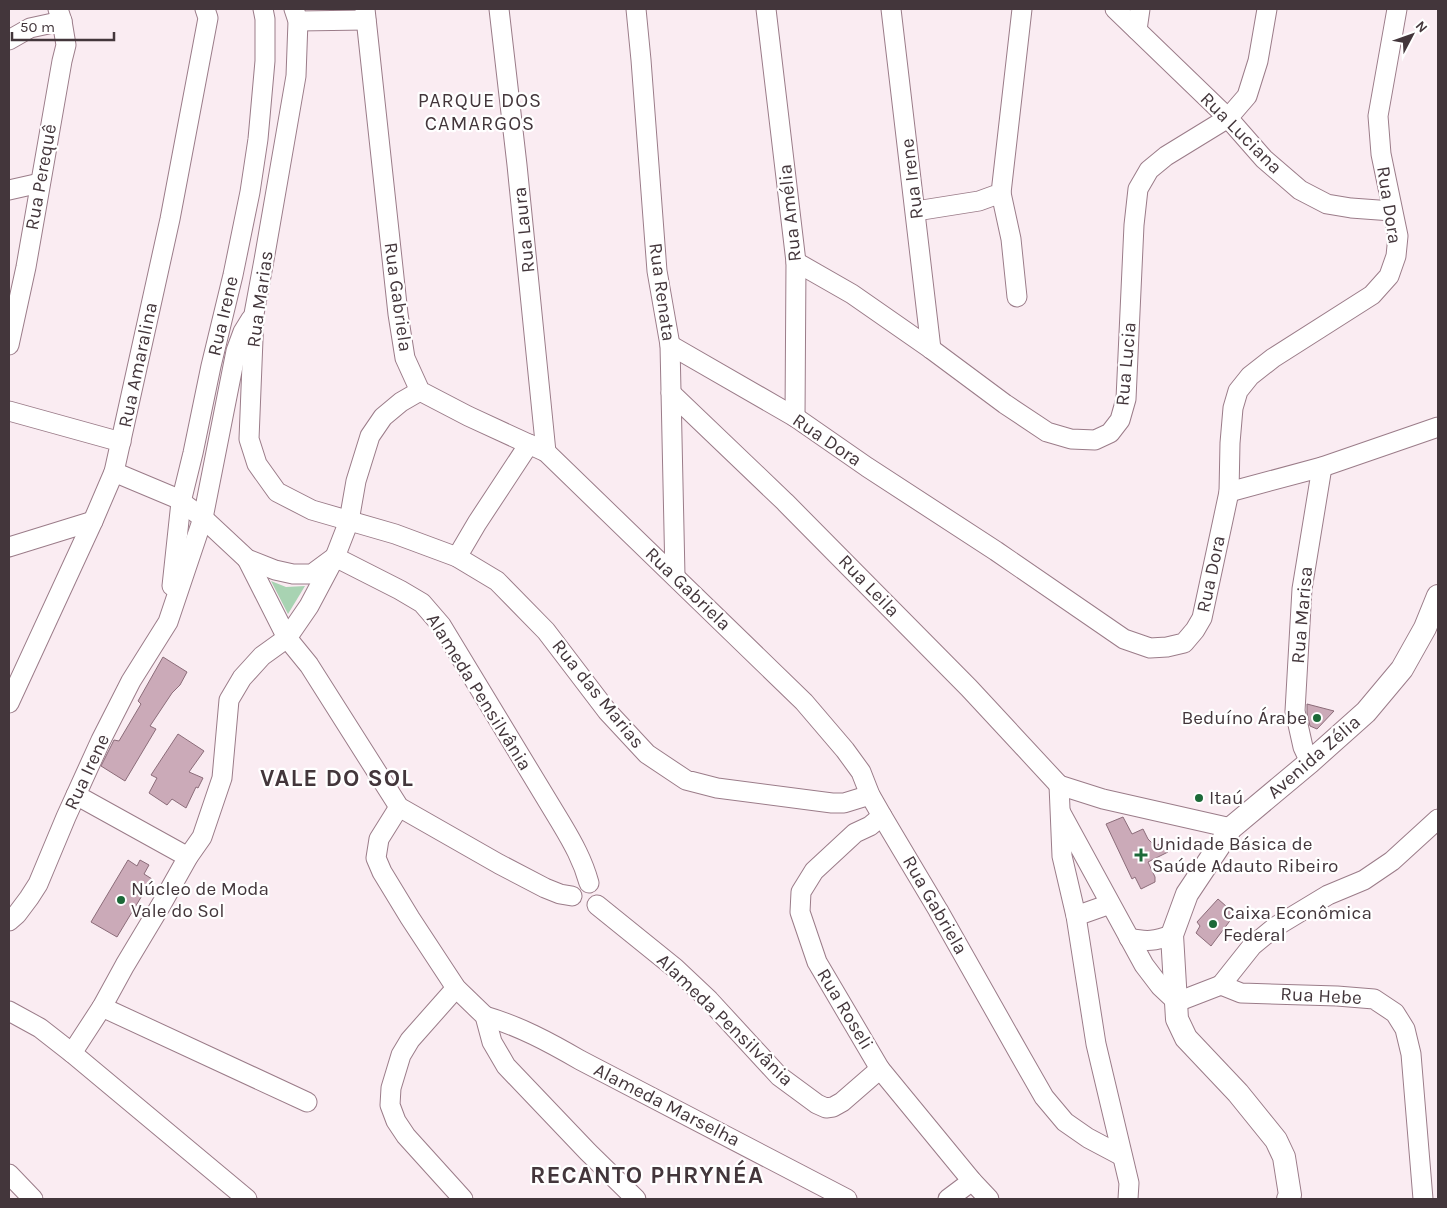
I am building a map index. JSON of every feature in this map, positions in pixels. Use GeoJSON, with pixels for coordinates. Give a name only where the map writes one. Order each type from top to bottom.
{"type":"FeatureCollection","features":[{"type":"Feature","properties":{"kind":"main road","name":"Avenida Zélia"},"geometry":{"type":"LineString","coordinates":[[1288,1199],[1290,1195],[1284,1157],[1276,1140],[1238,1094],[1186,1038],[1177,1019],[1172,935],[1187,894],[1231,828],[1366,712],[1402,668],[1424,628],[1438,596]]}},
{"type":"Feature","properties":{"kind":"street","name":"Rua Amaralina"},"geometry":{"type":"LineString","coordinates":[[9,703],[94,521],[114,472],[170,219],[208,18],[205,9]]}},
{"type":"Feature","properties":{"kind":"street","name":"Rua Irene"},"geometry":{"type":"LineString","coordinates":[[168,622],[181,502],[250,192],[258,139],[265,61],[265,19],[263,9]]}},
{"type":"Feature","properties":{"kind":"street","name":"Rua Laura"},"geometry":{"type":"LineString","coordinates":[[499,9],[546,452]]}},
{"type":"Feature","properties":{"kind":"street","name":"Rua Renata"},"geometry":{"type":"LineString","coordinates":[[636,9],[657,271],[670,345],[675,576]]}},
{"type":"Feature","properties":{"kind":"street","name":"Rua Amélia"},"geometry":{"type":"LineString","coordinates":[[766,9],[796,262],[795,418]]}},
{"type":"Feature","properties":{"kind":"street","name":"Rua Irene"},"geometry":{"type":"LineString","coordinates":[[892,9],[931,348]]}},
{"type":"Feature","properties":{"kind":"street"},"geometry":{"type":"LineString","coordinates":[[1017,297],[1011,239],[1000,193],[1022,9]]}},
{"type":"Feature","properties":{"kind":"street","name":"Rua Luciana"},"geometry":{"type":"LineString","coordinates":[[1115,9],[1228,118],[1264,159],[1300,190],[1327,204],[1392,211]]}},
{"type":"Feature","properties":{"kind":"street"},"geometry":{"type":"LineString","coordinates":[[1136,30],[1140,9]]}},
{"type":"Feature","properties":{"kind":"street","name":"Rua Lucia"},"geometry":{"type":"LineString","coordinates":[[796,262],[852,294],[931,348],[1005,404],[1047,432],[1071,440],[1095,440],[1110,433],[1120,420],[1126,399],[1134,225],[1138,189],[1149,170],[1166,156],[1228,118],[1247,96],[1258,61],[1268,9]]}},
{"type":"Feature","properties":{"kind":"street","name":"Rua Dora"},"geometry":{"type":"LineString","coordinates":[[670,345],[795,418],[996,551],[1124,639],[1150,648],[1184,643],[1202,618],[1229,492],[1233,408],[1238,391],[1250,376],[1273,358],[1372,295],[1389,276],[1396,256],[1398,236],[1381,154],[1378,116],[1396,9]]}},
{"type":"Feature","properties":{"kind":"street"},"geometry":{"type":"LineString","coordinates":[[296,15],[366,14]]}},
{"type":"Feature","properties":{"kind":"street","name":"Rua Gabriela"},"geometry":{"type":"LineString","coordinates":[[366,14],[398,314],[406,358],[420,391],[468,416],[546,452],[804,702],[861,772],[870,795],[938,910],[1044,1097],[1065,1122],[1088,1138],[1122,1156]]}},
{"type":"Feature","properties":{"kind":"street"},"geometry":{"type":"LineString","coordinates":[[9,40],[30,28],[60,15]]}},
{"type":"Feature","properties":{"kind":"street","name":"Rua Perequê"},"geometry":{"type":"LineString","coordinates":[[9,345],[26,267],[66,45],[60,15]]}},
{"type":"Feature","properties":{"kind":"street","name":"Rua Marias"},"geometry":{"type":"LineString","coordinates":[[296,15],[296,76],[254,314],[249,439],[257,464],[277,492],[312,510],[349,521]]}},
{"type":"Feature","properties":{"kind":"street"},"geometry":{"type":"LineString","coordinates":[[9,190],[40,183]]}},
{"type":"Feature","properties":{"kind":"street"},"geometry":{"type":"LineString","coordinates":[[916,211],[979,201],[1000,193]]}},
{"type":"Feature","properties":{"kind":"street"},"geometry":{"type":"LineString","coordinates":[[246,213],[272,215]]}},
{"type":"Feature","properties":{"kind":"street"},"geometry":{"type":"LineString","coordinates":[[237,255],[264,260]]}},
{"type":"Feature","properties":{"kind":"street","name":"Rua Irene"},"geometry":{"type":"LineString","coordinates":[[9,921],[17,914],[38,884],[101,740],[131,681],[168,622],[203,518],[236,350],[243,332],[254,314]]}},
{"type":"Feature","properties":{"kind":"street"},"geometry":{"type":"LineString","coordinates":[[72,1053],[102,1007],[202,836],[222,778],[229,700],[242,678],[262,656],[287,638],[308,606],[334,557],[349,521],[356,481],[370,436],[383,417],[401,402],[420,391]]}},
{"type":"Feature","properties":{"kind":"street","name":"Rua Leila"},"geometry":{"type":"LineString","coordinates":[[671,393],[786,502],[969,688],[1059,786]]}},
{"type":"Feature","properties":{"kind":"street"},"geometry":{"type":"LineString","coordinates":[[9,412],[121,442]]}},
{"type":"Feature","properties":{"kind":"street"},"geometry":{"type":"LineString","coordinates":[[1229,492],[1322,467],[1438,427]]}},
{"type":"Feature","properties":{"kind":"street"},"geometry":{"type":"LineString","coordinates":[[457,557],[529,444]]}},
{"type":"Feature","properties":{"kind":"street","name":"Rua Marisa"},"geometry":{"type":"LineString","coordinates":[[1310,762],[1303,747],[1295,711],[1302,589],[1322,467]]}},
{"type":"Feature","properties":{"kind":"street"},"geometry":{"type":"LineString","coordinates":[[114,472],[181,502],[203,518],[247,559],[287,638],[308,665],[399,807],[545,888],[572,896]]}},
{"type":"Feature","properties":{"kind":"street"},"geometry":{"type":"LineString","coordinates":[[9,547],[94,521]]}},
{"type":"Feature","properties":{"kind":"street","name":"Rua das Marias"},"geometry":{"type":"LineString","coordinates":[[349,521],[395,534],[457,557],[498,581],[546,631],[607,711],[647,754],[686,780],[716,788],[832,803],[844,803],[870,795]]}},
{"type":"Feature","properties":{"kind":"street"},"geometry":{"type":"LineString","coordinates":[[247,559],[275,570],[293,574],[312,574],[334,557]]}},
{"type":"Feature","properties":{"kind":"street","name":"Alameda Pensilvânia"},"geometry":{"type":"LineString","coordinates":[[334,557],[422,603],[441,625],[577,849],[585,866],[589,883]]}},
{"type":"Feature","properties":{"kind":"street"},"geometry":{"type":"LineString","coordinates":[[1128,1199],[1129,1183],[1096,1044],[1076,916],[1062,856],[1059,786],[1231,828]]}},
{"type":"Feature","properties":{"kind":"street"},"geometry":{"type":"LineString","coordinates":[[76,795],[188,858]]}},
{"type":"Feature","properties":{"kind":"street"},"geometry":{"type":"LineString","coordinates":[[844,803],[856,823],[855,833]]}},
{"type":"Feature","properties":{"kind":"street"},"geometry":{"type":"LineString","coordinates":[[399,807],[379,839],[376,858],[382,872],[456,988],[485,1016],[492,1042],[506,1066],[636,1199]]}},
{"type":"Feature","properties":{"kind":"street"},"geometry":{"type":"LineString","coordinates":[[1061,813],[1144,965],[1160,986],[1177,1002],[1222,985],[1252,946],[1275,927],[1328,894],[1364,880],[1392,861],[1438,819]]}},
{"type":"Feature","properties":{"kind":"street","name":"Rua Roseli"},"geometry":{"type":"LineString","coordinates":[[882,816],[870,826],[855,833],[814,871],[801,892],[800,912],[817,962],[880,1069],[989,1199]]}},
{"type":"Feature","properties":{"kind":"street"},"geometry":{"type":"LineString","coordinates":[[589,883],[596,887],[600,894],[599,902],[594,908],[580,909],[574,903],[572,896],[575,888],[581,884],[589,883]]}},
{"type":"Feature","properties":{"kind":"street"},"geometry":{"type":"LineString","coordinates":[[1076,916],[1110,904]]}},
{"type":"Feature","properties":{"kind":"street","name":"Alameda Pensilvânia"},"geometry":{"type":"LineString","coordinates":[[597,905],[675,968],[709,1000],[779,1076],[817,1104],[826,1108],[833,1107],[842,1102],[880,1069]]}},
{"type":"Feature","properties":{"kind":"street"},"geometry":{"type":"LineString","coordinates":[[1129,938],[1143,942],[1159,940],[1172,935]]}},
{"type":"Feature","properties":{"kind":"street","name":"Rua Hebe"},"geometry":{"type":"LineString","coordinates":[[1222,985],[1241,993],[1374,999],[1395,1013],[1404,1029],[1411,1054],[1423,1199]]}},
{"type":"Feature","properties":{"kind":"street"},"geometry":{"type":"LineString","coordinates":[[456,988],[410,1040],[401,1055],[391,1088],[390,1105],[396,1121],[406,1136],[463,1199]]}},
{"type":"Feature","properties":{"kind":"street"},"geometry":{"type":"LineString","coordinates":[[102,1007],[307,1102]]}},
{"type":"Feature","properties":{"kind":"street"},"geometry":{"type":"LineString","coordinates":[[9,1011],[40,1028],[72,1053],[247,1199]]}},
{"type":"Feature","properties":{"kind":"street","name":"Alameda Marselha"},"geometry":{"type":"LineString","coordinates":[[485,1016],[506,1022],[538,1036],[580,1060],[847,1199]]}},
{"type":"Feature","properties":{"kind":"street"},"geometry":{"type":"LineString","coordinates":[[9,1174],[33,1199]]}},
{"type":"Feature","properties":{"kind":"street"},"geometry":{"type":"LineString","coordinates":[[948,1199],[972,1181]]}},
{"type":"Feature","properties":{"kind":"green space"},"geometry":{"type":"Polygon","coordinates":[[[271,581],[286,587],[305,586],[288,614],[271,581]]]}},
{"type":"Feature","properties":{"kind":"building"},"geometry":{"type":"Polygon","coordinates":[[[163,657],[187,672],[180,685],[172,693],[150,726],[156,729],[125,781],[101,766],[114,740],[119,741],[141,704],[138,701],[163,657]]]}},
{"type":"Feature","properties":{"kind":"building","name":"Beduíno Árabe"},"geometry":{"type":"Polygon","coordinates":[[[1307,704],[1334,711],[1317,729],[1310,726],[1307,704]]]}},
{"type":"Feature","properties":{"kind":"building"},"geometry":{"type":"Polygon","coordinates":[[[178,734],[204,751],[189,772],[203,778],[198,788],[196,787],[186,808],[172,799],[167,805],[149,793],[157,778],[151,775],[178,734]]]}},
{"type":"Feature","properties":{"kind":"building","name":"Unidade Básica de Saúde Adauto Ribeiro"},"geometry":{"type":"Polygon","coordinates":[[[1123,817],[1132,834],[1143,829],[1148,839],[1155,846],[1164,842],[1168,852],[1148,862],[1155,877],[1155,882],[1141,889],[1135,877],[1132,879],[1106,824],[1123,817]]]}},
{"type":"Feature","properties":{"kind":"building","name":"Núcleo de Moda Vale do Sol"},"geometry":{"type":"Polygon","coordinates":[[[128,860],[137,866],[140,860],[149,865],[144,874],[152,879],[117,937],[91,922],[128,860]]]}},
{"type":"Feature","properties":{"kind":"building","name":"Caixa Econômica Federal"},"geometry":{"type":"Polygon","coordinates":[[[1218,899],[1235,914],[1211,946],[1196,933],[1200,926],[1197,922],[1218,899]]]}},
{"type":"Feature","properties":{"kind":"place","name":"Beduíno Árabe"},"geometry":{"type":"Point","coordinates":[1317,718]}},
{"type":"Feature","properties":{"kind":"place","name":"Itaú"},"geometry":{"type":"Point","coordinates":[1199,798]}},
{"type":"Feature","properties":{"kind":"place","name":"Unidade Básica de Saúde Adauto Ribeiro"},"geometry":{"type":"Point","coordinates":[1141,855]}},
{"type":"Feature","properties":{"kind":"place","name":"Núcleo de Moda Vale do Sol"},"geometry":{"type":"Point","coordinates":[121,900]}},
{"type":"Feature","properties":{"kind":"place","name":"Caixa Econômica Federal"},"geometry":{"type":"Point","coordinates":[1213,924]}},
{"type":"Feature","properties":{"kind":"district","name":"PARQUE DOS CAMARGOS"},"geometry":{"type":"Point","coordinates":[480,112]}},
{"type":"Feature","properties":{"kind":"district","name":"VALE DO SOL"},"geometry":{"type":"Point","coordinates":[337,778]}},
{"type":"Feature","properties":{"kind":"district","name":"RECANTO PHRYNÉA"},"geometry":{"type":"Point","coordinates":[647,1175]}}]}
